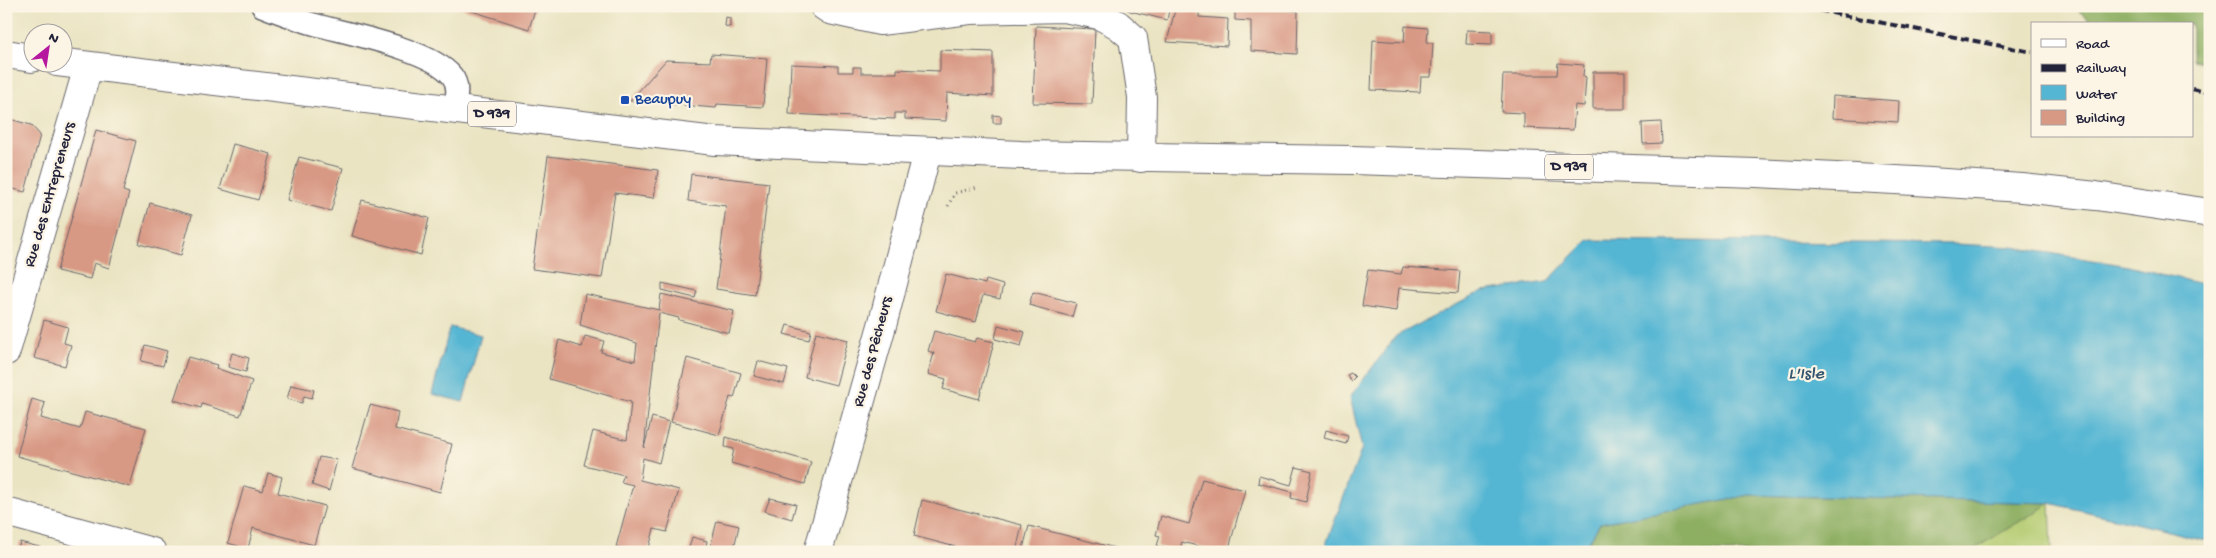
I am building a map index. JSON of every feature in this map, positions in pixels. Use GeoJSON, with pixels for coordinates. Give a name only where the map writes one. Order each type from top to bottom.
{"type":"FeatureCollection","features":[{"type":"Feature","properties":{"kind":"main road"},"geometry":{"type":"LineString","coordinates":[[824,6],[830,10],[880,22],[970,10],[1064,8],[1100,15],[1118,25],[1133,38],[1142,97],[1141,158]]}},
{"type":"Feature","properties":{"kind":"main road"},"geometry":{"type":"LineString","coordinates":[[6,54],[22,56]]}},
{"type":"Feature","properties":{"kind":"main road","name":"D 939"},"geometry":{"type":"LineString","coordinates":[[72,64],[715,141],[927,152],[1141,158],[1352,160],[1746,173],[1915,181],[2050,191],[2210,213]]}},
{"type":"Feature","properties":{"kind":"main road","name":"Rue des Entrepreneurs"},"geometry":{"type":"LineString","coordinates":[[6,351],[88,67]]}},
{"type":"Feature","properties":{"kind":"main road","name":"Rue des Pêcheurs"},"geometry":{"type":"LineString","coordinates":[[818,552],[883,322],[927,152]]}},
{"type":"Feature","properties":{"kind":"main road"},"geometry":{"type":"LineString","coordinates":[[6,512],[152,552]]}},
{"type":"Feature","properties":{"kind":"lane"},"geometry":{"type":"LineString","coordinates":[[262,6],[314,25],[373,40],[439,64],[453,77],[457,87],[454,110]]}},
{"type":"Feature","properties":{"kind":"green space"},"geometry":{"type":"Polygon","coordinates":[[[2073,6],[2210,6],[2210,64],[2194,60],[2194,22],[2092,22],[2073,6]]]}},
{"type":"Feature","properties":{"kind":"green space"},"geometry":{"type":"Polygon","coordinates":[[[1750,495],[2050,503],[1969,552],[1583,552],[1600,523],[1750,495]]]}},
{"type":"Feature","properties":{"kind":"green space"},"geometry":{"type":"Polygon","coordinates":[[[2050,503],[2052,552],[1969,552],[2050,503]]]}},
{"type":"Feature","properties":{"kind":"water","name":"L'Isle"},"geometry":{"type":"Polygon","coordinates":[[[1588,240],[1955,244],[2013,247],[2128,266],[2210,286],[2210,541],[2050,503],[1750,495],[1600,523],[1583,552],[1323,552],[1362,448],[1350,397],[1396,336],[1483,291],[1547,282],[1588,240]]]}},
{"type":"Feature","properties":{"kind":"water"},"geometry":{"type":"Polygon","coordinates":[[[450,327],[481,335],[463,402],[432,394],[450,327]]]}},
{"type":"Feature","properties":{"kind":"building"},"geometry":{"type":"Polygon","coordinates":[[[456,6],[536,6],[529,29],[456,6]]]}},
{"type":"Feature","properties":{"kind":"building"},"geometry":{"type":"Polygon","coordinates":[[[1122,6],[1170,6],[1167,20],[1130,11],[1122,6]]]}},
{"type":"Feature","properties":{"kind":"building"},"geometry":{"type":"Polygon","coordinates":[[[1176,6],[1199,6],[1199,17],[1228,19],[1227,46],[1167,42],[1176,6]]]}},
{"type":"Feature","properties":{"kind":"building"},"geometry":{"type":"Polygon","coordinates":[[[1235,6],[1298,11],[1297,54],[1251,51],[1251,21],[1235,20],[1235,6]]]}},
{"type":"Feature","properties":{"kind":"building"},"geometry":{"type":"Polygon","coordinates":[[[726,17],[730,18],[730,27],[725,26],[726,17]]]}},
{"type":"Feature","properties":{"kind":"building"},"geometry":{"type":"Polygon","coordinates":[[[1036,26],[1095,29],[1092,104],[1033,103],[1036,26]]]}},
{"type":"Feature","properties":{"kind":"building"},"geometry":{"type":"Polygon","coordinates":[[[1405,26],[1428,28],[1427,43],[1433,43],[1431,77],[1421,77],[1420,92],[1371,90],[1373,40],[1404,42],[1405,26]]]}},
{"type":"Feature","properties":{"kind":"building"},"geometry":{"type":"Polygon","coordinates":[[[1467,30],[1492,31],[1492,45],[1466,44],[1467,30]]]}},
{"type":"Feature","properties":{"kind":"building"},"geometry":{"type":"Polygon","coordinates":[[[940,50],[993,52],[993,96],[947,93],[946,121],[905,119],[905,113],[895,113],[895,119],[789,114],[791,64],[838,66],[838,72],[853,72],[853,67],[861,67],[861,73],[897,73],[897,69],[940,71],[940,50]]]}},
{"type":"Feature","properties":{"kind":"building"},"geometry":{"type":"Polygon","coordinates":[[[711,54],[767,58],[763,107],[717,104],[716,108],[630,101],[666,60],[710,62],[711,54]]]}},
{"type":"Feature","properties":{"kind":"building"},"geometry":{"type":"Polygon","coordinates":[[[1558,63],[1584,65],[1583,76],[1586,77],[1584,106],[1575,105],[1573,130],[1524,128],[1524,113],[1501,112],[1503,75],[1557,75],[1558,63]]]}},
{"type":"Feature","properties":{"kind":"building"},"geometry":{"type":"Polygon","coordinates":[[[1593,72],[1625,72],[1625,109],[1593,109],[1593,72]]]}},
{"type":"Feature","properties":{"kind":"building"},"geometry":{"type":"Polygon","coordinates":[[[1833,96],[1899,101],[1898,122],[1832,118],[1833,96]]]}},
{"type":"Feature","properties":{"kind":"building"},"geometry":{"type":"Polygon","coordinates":[[[993,115],[1001,116],[1001,123],[993,123],[993,115]]]}},
{"type":"Feature","properties":{"kind":"building"},"geometry":{"type":"Polygon","coordinates":[[[6,118],[31,125],[40,135],[25,192],[6,187],[6,118]]]}},
{"type":"Feature","properties":{"kind":"building"},"geometry":{"type":"Polygon","coordinates":[[[1661,122],[1662,143],[1643,144],[1642,123],[1661,122]]]}},
{"type":"Feature","properties":{"kind":"building"},"geometry":{"type":"Polygon","coordinates":[[[96,130],[136,141],[123,191],[129,193],[109,268],[94,263],[90,279],[57,271],[96,130]]]}},
{"type":"Feature","properties":{"kind":"building"},"geometry":{"type":"Polygon","coordinates":[[[233,144],[271,154],[258,200],[220,189],[233,144]]]}},
{"type":"Feature","properties":{"kind":"building"},"geometry":{"type":"Polygon","coordinates":[[[548,156],[658,170],[654,198],[615,193],[602,278],[532,269],[548,156]]]}},
{"type":"Feature","properties":{"kind":"building"},"geometry":{"type":"Polygon","coordinates":[[[299,157],[343,168],[331,211],[287,200],[299,157]]]}},
{"type":"Feature","properties":{"kind":"building"},"geometry":{"type":"Polygon","coordinates":[[[691,174],[769,183],[755,295],[716,289],[726,206],[688,201],[691,174]]]}},
{"type":"Feature","properties":{"kind":"building"},"geometry":{"type":"Polygon","coordinates":[[[362,200],[429,218],[421,255],[352,236],[362,200]]]}},
{"type":"Feature","properties":{"kind":"building"},"geometry":{"type":"Polygon","coordinates":[[[150,203],[192,215],[181,255],[139,244],[150,203]]]}},
{"type":"Feature","properties":{"kind":"building"},"geometry":{"type":"Polygon","coordinates":[[[1403,267],[1460,271],[1458,293],[1399,288],[1396,311],[1362,306],[1368,270],[1401,274],[1403,267]]]}},
{"type":"Feature","properties":{"kind":"building"},"geometry":{"type":"Polygon","coordinates":[[[946,274],[985,284],[986,280],[1003,285],[1000,299],[983,295],[976,322],[936,311],[946,274]]]}},
{"type":"Feature","properties":{"kind":"building"},"geometry":{"type":"Polygon","coordinates":[[[662,283],[697,291],[695,298],[662,290],[662,283]]]}},
{"type":"Feature","properties":{"kind":"building"},"geometry":{"type":"Polygon","coordinates":[[[1033,292],[1076,303],[1072,317],[1029,305],[1033,292]]]}},
{"type":"Feature","properties":{"kind":"building"},"geometry":{"type":"Polygon","coordinates":[[[585,294],[659,310],[661,294],[734,311],[729,333],[659,313],[644,448],[652,417],[669,422],[659,463],[643,458],[640,480],[679,490],[667,532],[654,529],[648,552],[634,552],[616,547],[633,485],[621,482],[624,475],[584,465],[593,431],[627,440],[631,402],[549,379],[559,340],[582,347],[585,336],[604,341],[601,352],[635,361],[637,343],[580,325],[585,294]]]}},
{"type":"Feature","properties":{"kind":"building"},"geometry":{"type":"Polygon","coordinates":[[[44,320],[68,327],[64,343],[71,345],[65,366],[34,358],[44,320]]]}},
{"type":"Feature","properties":{"kind":"building"},"geometry":{"type":"Polygon","coordinates":[[[787,325],[811,331],[809,340],[784,334],[787,325]]]}},
{"type":"Feature","properties":{"kind":"building"},"geometry":{"type":"Polygon","coordinates":[[[998,325],[1025,332],[1021,346],[995,339],[998,325]]]}},
{"type":"Feature","properties":{"kind":"building"},"geometry":{"type":"Polygon","coordinates":[[[934,331],[975,342],[977,338],[994,342],[979,399],[943,389],[946,379],[928,374],[934,353],[928,351],[934,331]]]}},
{"type":"Feature","properties":{"kind":"building"},"geometry":{"type":"Polygon","coordinates":[[[816,332],[848,340],[836,385],[805,377],[816,332]]]}},
{"type":"Feature","properties":{"kind":"building"},"geometry":{"type":"Polygon","coordinates":[[[145,345],[167,351],[163,366],[141,361],[145,345]]]}},
{"type":"Feature","properties":{"kind":"building"},"geometry":{"type":"Polygon","coordinates":[[[232,353],[249,358],[246,372],[228,367],[232,353]]]}},
{"type":"Feature","properties":{"kind":"building"},"geometry":{"type":"Polygon","coordinates":[[[188,357],[217,365],[216,368],[252,381],[240,416],[202,404],[201,408],[174,400],[188,357]]]}},
{"type":"Feature","properties":{"kind":"building"},"geometry":{"type":"Polygon","coordinates":[[[687,358],[741,373],[734,398],[730,397],[719,435],[671,422],[687,358]]]}},
{"type":"Feature","properties":{"kind":"building"},"geometry":{"type":"Polygon","coordinates":[[[758,361],[788,369],[784,384],[754,376],[758,361]]]}},
{"type":"Feature","properties":{"kind":"building"},"geometry":{"type":"Polygon","coordinates":[[[1351,373],[1355,377],[1351,381],[1347,375],[1351,373]]]}},
{"type":"Feature","properties":{"kind":"building"},"geometry":{"type":"Polygon","coordinates":[[[291,385],[314,390],[312,398],[304,396],[302,403],[287,399],[291,385]]]}},
{"type":"Feature","properties":{"kind":"building"},"geometry":{"type":"Polygon","coordinates":[[[32,399],[45,403],[41,418],[80,429],[85,412],[146,428],[130,487],[17,456],[32,399]]]}},
{"type":"Feature","properties":{"kind":"building"},"geometry":{"type":"Polygon","coordinates":[[[370,405],[398,412],[395,429],[452,444],[440,492],[352,468],[370,405]]]}},
{"type":"Feature","properties":{"kind":"building"},"geometry":{"type":"Polygon","coordinates":[[[1326,430],[1348,436],[1346,444],[1324,438],[1326,430]]]}},
{"type":"Feature","properties":{"kind":"building"},"geometry":{"type":"Polygon","coordinates":[[[726,437],[811,462],[805,484],[731,463],[734,449],[725,447],[726,437]]]}},
{"type":"Feature","properties":{"kind":"building"},"geometry":{"type":"Polygon","coordinates":[[[319,457],[337,460],[329,491],[312,485],[319,457]]]}},
{"type":"Feature","properties":{"kind":"building"},"geometry":{"type":"Polygon","coordinates":[[[1296,467],[1312,471],[1306,502],[1291,498],[1292,492],[1258,483],[1259,476],[1291,485],[1296,467]]]}},
{"type":"Feature","properties":{"kind":"building"},"geometry":{"type":"Polygon","coordinates":[[[268,473],[282,477],[278,493],[325,506],[314,545],[253,528],[248,549],[228,543],[244,486],[263,491],[268,473]]]}},
{"type":"Feature","properties":{"kind":"building"},"geometry":{"type":"Polygon","coordinates":[[[1202,479],[1245,490],[1228,552],[1220,552],[1182,542],[1179,552],[1157,546],[1160,536],[1156,535],[1161,516],[1189,524],[1202,479]]]}},
{"type":"Feature","properties":{"kind":"building"},"geometry":{"type":"Polygon","coordinates":[[[770,498],[796,504],[792,519],[765,511],[770,498]]]}},
{"type":"Feature","properties":{"kind":"building"},"geometry":{"type":"Polygon","coordinates":[[[922,500],[1022,525],[1016,552],[975,552],[914,536],[922,500]]]}},
{"type":"Feature","properties":{"kind":"building"},"geometry":{"type":"Polygon","coordinates":[[[717,521],[739,526],[733,552],[709,552],[717,521]]]}},
{"type":"Feature","properties":{"kind":"building"},"geometry":{"type":"Polygon","coordinates":[[[1029,526],[1127,551],[1127,552],[1022,552],[1029,526]]]}},
{"type":"Feature","properties":{"kind":"building"},"geometry":{"type":"Polygon","coordinates":[[[692,537],[707,541],[705,552],[688,552],[692,537]]]}},
{"type":"Feature","properties":{"kind":"building"},"geometry":{"type":"Polygon","coordinates":[[[20,542],[43,548],[43,552],[17,552],[20,542]]]}},
{"type":"Feature","properties":{"kind":"railway"},"geometry":{"type":"LineString","coordinates":[[1796,6],[2031,52]]}},
{"type":"Feature","properties":{"kind":"railway"},"geometry":{"type":"LineString","coordinates":[[2194,89],[2210,93]]}},
{"type":"Feature","properties":{"kind":"place","name":"Beaupuy"},"geometry":{"type":"Point","coordinates":[625,100]}}]}
